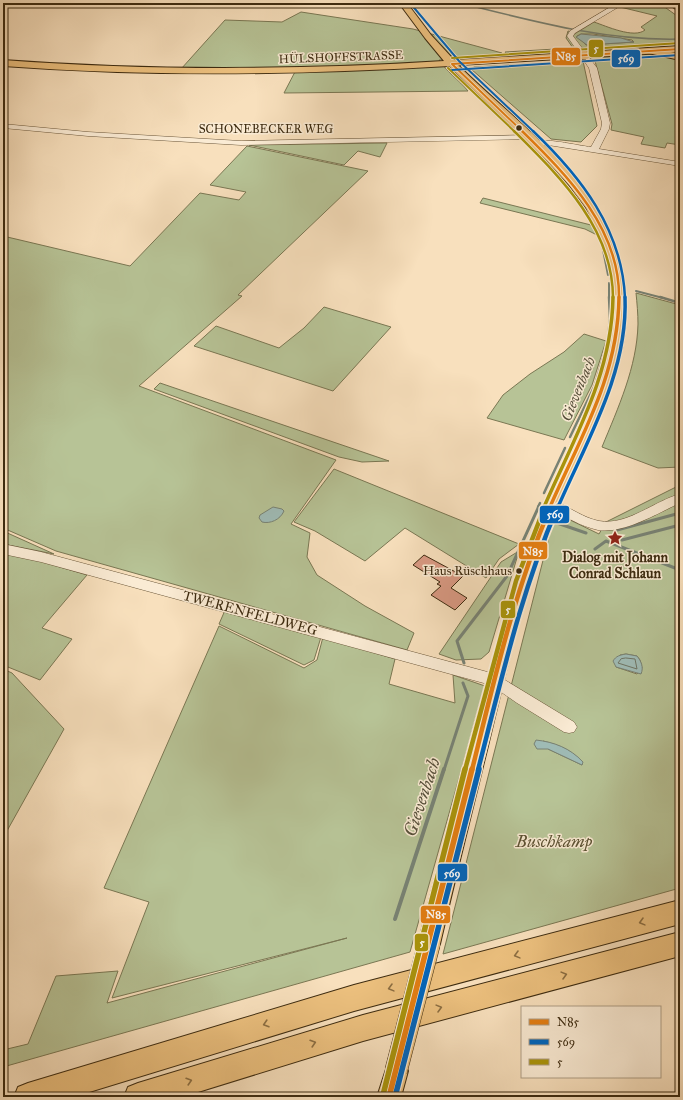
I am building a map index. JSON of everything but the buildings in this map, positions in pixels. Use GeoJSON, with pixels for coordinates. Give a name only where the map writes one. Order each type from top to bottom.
{"type":"FeatureCollection","features":[{"type":"Feature","properties":{"kind":"highway"},"geometry":{"type":"LineString","coordinates":[[671,3],[680,9]]}},
{"type":"Feature","properties":{"kind":"highway"},"geometry":{"type":"LineString","coordinates":[[651,51],[680,57],[678,49]]}},
{"type":"Feature","properties":{"kind":"highway"},"geometry":{"type":"LineString","coordinates":[[28,1097],[354,998],[680,912]]}},
{"type":"Feature","properties":{"kind":"highway"},"geometry":{"type":"LineString","coordinates":[[138,1097],[363,1028],[680,944]]}},
{"type":"Feature","properties":{"kind":"main road"},"geometry":{"type":"LineString","coordinates":[[389,1097],[523,580],[552,504],[597,406],[610,373],[619,331],[620,298],[614,260],[608,240],[599,222],[572,182],[532,140],[452,64],[421,29],[403,3]]}},
{"type":"Feature","properties":{"kind":"main road","name":"HÜLSHOFFSTRASSE"},"geometry":{"type":"LineString","coordinates":[[3,62],[100,69],[197,72],[322,70],[452,64],[678,49]]}},
{"type":"Feature","properties":{"kind":"street"},"geometry":{"type":"LineString","coordinates":[[594,150],[605,129],[606,123],[593,68],[590,62],[570,39],[570,36],[575,31],[622,3]]}},
{"type":"Feature","properties":{"kind":"street","name":"SCHONEBECKER WEG"},"geometry":{"type":"LineString","coordinates":[[3,126],[82,134],[241,143],[532,140],[680,164]]}},
{"type":"Feature","properties":{"kind":"street"},"geometry":{"type":"LineString","coordinates":[[552,504],[588,522],[606,526],[623,523],[680,498]]}},
{"type":"Feature","properties":{"kind":"street","name":"TWERENFELDWEG"},"geometry":{"type":"LineString","coordinates":[[3,549],[41,557],[496,680]]}},
{"type":"Feature","properties":{"kind":"street"},"geometry":{"type":"LineString","coordinates":[[496,680],[522,699],[569,727]]}},
{"type":"Feature","properties":{"kind":"green space"},"geometry":{"type":"Polygon","coordinates":[[[627,3],[659,3],[680,18],[680,47],[584,53],[571,36],[594,22],[620,31],[634,33],[645,30],[641,27],[657,16],[620,7],[627,3]],[[581,34],[577,36],[586,45],[634,42],[632,40],[593,34],[581,34]]]}},
{"type":"Feature","properties":{"kind":"green space"},"geometry":{"type":"Polygon","coordinates":[[[301,12],[413,29],[502,53],[504,56],[439,60],[468,91],[284,93],[297,68],[181,69],[225,20],[282,22],[301,12]]]}},
{"type":"Feature","properties":{"kind":"green space"},"geometry":{"type":"Polygon","coordinates":[[[568,31],[572,32],[575,48],[580,53],[508,56],[505,52],[573,48],[566,38],[568,31]]]}},
{"type":"Feature","properties":{"kind":"green space"},"geometry":{"type":"Polygon","coordinates":[[[656,53],[676,57],[680,60],[680,145],[667,143],[665,148],[641,144],[644,137],[611,130],[612,124],[595,61],[587,57],[656,53]]]}},
{"type":"Feature","properties":{"kind":"green space"},"geometry":{"type":"Polygon","coordinates":[[[583,61],[597,126],[581,142],[551,139],[471,69],[474,67],[583,61]]]}},
{"type":"Feature","properties":{"kind":"green space"},"geometry":{"type":"Polygon","coordinates":[[[387,143],[380,157],[358,151],[344,165],[249,145],[387,143]]]}},
{"type":"Feature","properties":{"kind":"green space"},"geometry":{"type":"Polygon","coordinates":[[[247,146],[368,171],[238,295],[242,296],[139,386],[336,460],[291,524],[310,533],[307,557],[317,575],[365,606],[414,633],[407,650],[56,551],[3,528],[3,236],[130,266],[200,193],[239,200],[246,192],[210,185],[247,146]]]}},
{"type":"Feature","properties":{"kind":"green space"},"geometry":{"type":"Polygon","coordinates":[[[483,198],[591,225],[597,235],[585,229],[480,203],[483,198]]]}},
{"type":"Feature","properties":{"kind":"green space"},"geometry":{"type":"Polygon","coordinates":[[[636,293],[680,305],[680,467],[658,468],[602,447],[626,387],[634,356],[638,324],[636,293]]]}},
{"type":"Feature","properties":{"kind":"green space"},"geometry":{"type":"Polygon","coordinates":[[[324,307],[391,327],[333,391],[194,346],[216,326],[279,348],[304,328],[324,307]]]}},
{"type":"Feature","properties":{"kind":"green space"},"geometry":{"type":"Polygon","coordinates":[[[584,334],[606,341],[592,385],[564,440],[487,418],[503,395],[530,374],[564,352],[584,334]]]}},
{"type":"Feature","properties":{"kind":"green space"},"geometry":{"type":"Polygon","coordinates":[[[160,383],[389,461],[362,462],[339,457],[154,389],[160,383]]]}},
{"type":"Feature","properties":{"kind":"green space"},"geometry":{"type":"Polygon","coordinates":[[[334,469],[519,544],[499,559],[486,578],[405,528],[365,561],[315,531],[294,522],[334,469]]]}},
{"type":"Feature","properties":{"kind":"green space","name":"Buschkamp"},"geometry":{"type":"Polygon","coordinates":[[[680,485],[680,888],[443,954],[554,517],[568,519],[599,534],[606,522],[680,485]],[[626,654],[620,655],[616,667],[637,674],[642,668],[640,660],[637,656],[626,654]],[[543,741],[548,749],[582,765],[582,762],[569,751],[543,741]]]}},
{"type":"Feature","properties":{"kind":"green space"},"geometry":{"type":"Polygon","coordinates":[[[3,531],[54,554],[3,544],[3,531]]]}},
{"type":"Feature","properties":{"kind":"green space"},"geometry":{"type":"Polygon","coordinates":[[[519,551],[489,652],[481,659],[456,660],[439,654],[501,562],[519,551]]]}},
{"type":"Feature","properties":{"kind":"green space"},"geometry":{"type":"Polygon","coordinates":[[[3,552],[87,575],[42,628],[72,639],[40,680],[3,665],[3,552]]]}},
{"type":"Feature","properties":{"kind":"green space"},"geometry":{"type":"Polygon","coordinates":[[[226,608],[321,637],[314,660],[304,665],[219,624],[226,608]]]}},
{"type":"Feature","properties":{"kind":"green space"},"geometry":{"type":"Polygon","coordinates":[[[219,626],[304,668],[317,660],[323,637],[395,659],[389,684],[455,703],[453,675],[485,686],[410,952],[3,1067],[3,1050],[28,1044],[56,976],[118,971],[107,1003],[347,938],[112,998],[149,902],[104,888],[219,626]]]}},
{"type":"Feature","properties":{"kind":"green space"},"geometry":{"type":"Polygon","coordinates":[[[3,669],[12,673],[64,729],[3,838],[3,669]]]}},
{"type":"Feature","properties":{"kind":"water"},"geometry":{"type":"Polygon","coordinates":[[[581,34],[621,38],[634,42],[587,45],[576,37],[581,34]]]}},
{"type":"Feature","properties":{"kind":"water"},"geometry":{"type":"Polygon","coordinates":[[[273,507],[284,511],[280,517],[274,521],[262,522],[259,518],[260,515],[273,507]]]}},
{"type":"Feature","properties":{"kind":"water"},"geometry":{"type":"Polygon","coordinates":[[[626,654],[637,656],[641,662],[641,674],[616,667],[613,661],[614,659],[618,656],[626,654]]]}},
{"type":"Feature","properties":{"kind":"water"},"geometry":{"type":"Polygon","coordinates":[[[536,740],[549,742],[567,749],[583,762],[582,765],[548,749],[537,749],[534,744],[536,740]]]}},
{"type":"Feature","properties":{"kind":"waterway"},"geometry":{"type":"LineString","coordinates":[[460,3],[542,23],[596,33],[624,37],[680,39]]}},
{"type":"Feature","properties":{"kind":"waterway"},"geometry":{"type":"LineString","coordinates":[[455,74],[514,132]]}},
{"type":"Feature","properties":{"kind":"waterway"},"geometry":{"type":"LineString","coordinates":[[530,145],[561,178],[584,208]]}},
{"type":"Feature","properties":{"kind":"waterway"},"geometry":{"type":"LineString","coordinates":[[587,214],[601,240],[608,275]]}},
{"type":"Feature","properties":{"kind":"waterway","name":"Gievenbach"},"geometry":{"type":"LineString","coordinates":[[609,283],[609,297]]}},
{"type":"Feature","properties":{"kind":"waterway","name":"Gievenbach"},"geometry":{"type":"LineString","coordinates":[[636,291],[663,298]]}},
{"type":"Feature","properties":{"kind":"waterway","name":"Gievenbach"},"geometry":{"type":"LineString","coordinates":[[608,338],[610,319],[609,297]]}},
{"type":"Feature","properties":{"kind":"waterway","name":"Gievenbach"},"geometry":{"type":"LineString","coordinates":[[660,297],[680,303]]}},
{"type":"Feature","properties":{"kind":"waterway","name":"Gievenbach"},"geometry":{"type":"LineString","coordinates":[[570,437],[595,385],[606,348]]}},
{"type":"Feature","properties":{"kind":"waterway","name":"Gievenbach"},"geometry":{"type":"LineString","coordinates":[[544,493],[565,448]]}},
{"type":"Feature","properties":{"kind":"waterway","name":"Gievenbach"},"geometry":{"type":"LineString","coordinates":[[538,507],[540,503]]}},
{"type":"Feature","properties":{"kind":"waterway","name":"Gievenbach"},"geometry":{"type":"LineString","coordinates":[[464,663],[457,641],[507,576],[539,506]]}},
{"type":"Feature","properties":{"kind":"waterway"},"geometry":{"type":"LineString","coordinates":[[617,530],[680,513]]}},
{"type":"Feature","properties":{"kind":"waterway"},"geometry":{"type":"LineString","coordinates":[[542,553],[551,524],[557,523],[586,533]]}},
{"type":"Feature","properties":{"kind":"waterway"},"geometry":{"type":"LineString","coordinates":[[622,540],[680,525]]}},
{"type":"Feature","properties":{"kind":"waterway"},"geometry":{"type":"LineString","coordinates":[[595,549],[606,541],[680,570]]}},
{"type":"Feature","properties":{"kind":"waterway","name":"Gievenbach"},"geometry":{"type":"LineString","coordinates":[[444,770],[468,696],[463,683]]}},
{"type":"Feature","properties":{"kind":"waterway","name":"Gievenbach"},"geometry":{"type":"LineString","coordinates":[[395,919],[444,769]]}},
{"type":"Feature","properties":{"kind":"transit line","name":"569"},"geometry":{"type":"LineString","coordinates":[[395,1097],[493,711],[522,606],[549,527],[612,384],[622,349],[626,308],[624,281],[614,241],[605,219],[592,198],[562,160],[480,83],[438,39],[410,3]]}},
{"type":"Feature","properties":{"kind":"transit line","name":"5"},"geometry":{"type":"LineString","coordinates":[[452,58],[680,43]]}},
{"type":"Feature","properties":{"kind":"transit line","name":"N85"},"geometry":{"type":"LineString","coordinates":[[452,64],[680,49]]}},
{"type":"Feature","properties":{"kind":"transit line","name":"569"},"geometry":{"type":"LineString","coordinates":[[452,70],[680,55]]}},
{"type":"Feature","properties":{"kind":"transit line","name":"N85"},"geometry":{"type":"LineString","coordinates":[[389,1097],[494,681],[515,605],[544,521],[601,394],[615,346],[619,321],[619,295],[616,269],[610,247],[601,226],[589,207],[576,188],[546,155],[452,64]]}},
{"type":"Feature","properties":{"kind":"transit line","name":"5"},"geometry":{"type":"LineString","coordinates":[[383,1095],[480,709],[516,581],[539,520],[596,391],[604,367],[613,318],[613,293],[609,267],[603,246],[594,226],[583,208],[570,190],[541,158],[448,68]]}},
{"type":"Feature","properties":{"kind":"place","name":"Dialog mit Johann Conrad Schlaun"},"geometry":{"type":"Point","coordinates":[615,538]}},
{"type":"Feature","properties":{"kind":"place","name":"Haus Rüschhaus"},"geometry":{"type":"Point","coordinates":[519,571]}}]}
